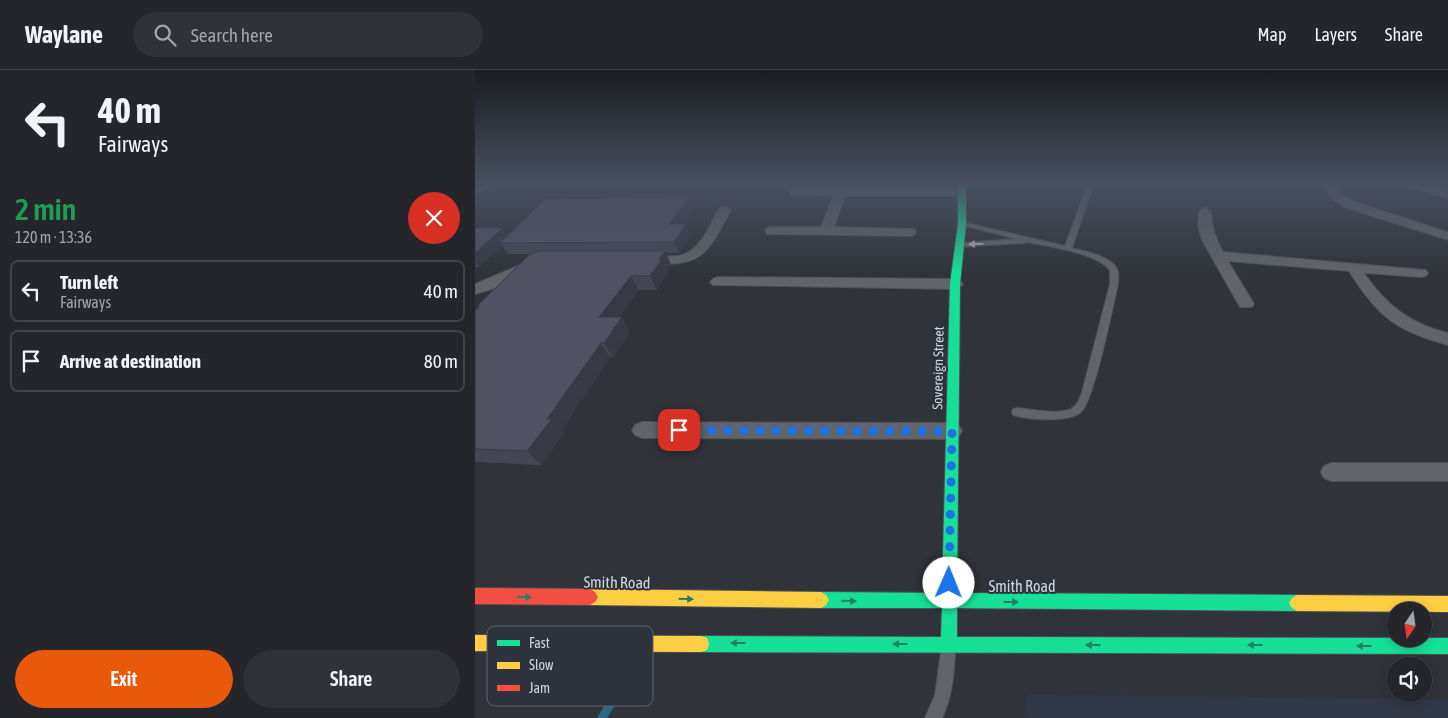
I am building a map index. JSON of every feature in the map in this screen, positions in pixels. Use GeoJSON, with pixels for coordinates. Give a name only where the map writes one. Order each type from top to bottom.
{"type":"FeatureCollection","features":[{"type":"Feature","properties":{"kind":"main road","name":"Sovereign Street"},"geometry":{"type":"LineString","coordinates":[[949,644],[955,284],[962,213]]}},
{"type":"Feature","properties":{"kind":"main road","name":"Smith Road"},"geometry":{"type":"LineString","coordinates":[[475,596],[949,602],[1448,604]]}},
{"type":"Feature","properties":{"kind":"main road"},"geometry":{"type":"LineString","coordinates":[[653,643],[1448,646]]}},
{"type":"Feature","properties":{"kind":"street"},"geometry":{"type":"LineString","coordinates":[[633,259],[692,256],[699,251],[723,213]]}},
{"type":"Feature","properties":{"kind":"street"},"geometry":{"type":"LineString","coordinates":[[826,232],[833,213]]}},
{"type":"Feature","properties":{"kind":"street"},"geometry":{"type":"LineString","coordinates":[[1205,213],[1206,233],[1246,304]]}},
{"type":"Feature","properties":{"kind":"street"},"geometry":{"type":"LineString","coordinates":[[1377,213],[1448,236]]}},
{"type":"Feature","properties":{"kind":"street"},"geometry":{"type":"LineString","coordinates":[[772,231],[909,232]]}},
{"type":"Feature","properties":{"kind":"street"},"geometry":{"type":"LineString","coordinates":[[1219,256],[1421,273]]}},
{"type":"Feature","properties":{"kind":"street"},"geometry":{"type":"LineString","coordinates":[[475,288],[513,275],[541,260]]}},
{"type":"Feature","properties":{"kind":"street"},"geometry":{"type":"LineString","coordinates":[[1354,268],[1373,298],[1393,316],[1422,332],[1448,339]]}},
{"type":"Feature","properties":{"kind":"street"},"geometry":{"type":"LineString","coordinates":[[718,282],[955,284]]}},
{"type":"Feature","properties":{"kind":"street"},"geometry":{"type":"LineString","coordinates":[[642,430],[952,431]]}},
{"type":"Feature","properties":{"kind":"street"},"geometry":{"type":"LineString","coordinates":[[1332,472],[1448,472]]}},
{"type":"Feature","properties":{"kind":"lane"},"geometry":{"type":"LineString","coordinates":[[1068,249],[1080,213]]}},
{"type":"Feature","properties":{"kind":"lane"},"geometry":{"type":"LineString","coordinates":[[962,224],[1085,252],[1107,262],[1114,274],[1087,392],[1079,409],[1072,413],[1058,415],[1017,412]]}},
{"type":"Feature","properties":{"kind":"lane"},"geometry":{"type":"LineString","coordinates":[[959,245],[1030,241]]}},
{"type":"Feature","properties":{"kind":"lane"},"geometry":{"type":"LineString","coordinates":[[933,718],[937,713],[945,687],[949,644]]}},
{"type":"Feature","properties":{"kind":"shaded area"},"geometry":{"type":"Polygon","coordinates":[[[1026,694],[1387,699],[1387,702],[1448,700],[1448,718],[1025,718],[1026,694]]]}},
{"type":"Feature","properties":{"kind":"building"},"geometry":{"type":"Polygon","coordinates":[[[530,213],[677,213],[669,224],[686,224],[674,242],[500,243],[530,213]]]}},
{"type":"Feature","properties":{"kind":"building"},"geometry":{"type":"Polygon","coordinates":[[[475,228],[503,228],[475,253],[475,228]]]}},
{"type":"Feature","properties":{"kind":"building"},"geometry":{"type":"Polygon","coordinates":[[[538,251],[665,251],[659,259],[662,259],[650,276],[631,276],[599,317],[622,317],[604,343],[601,343],[547,419],[552,419],[527,451],[475,449],[475,311],[480,306],[477,306],[529,255],[538,251]]]}},
{"type":"Feature","properties":{"kind":"waterway"},"geometry":{"type":"LineString","coordinates":[[602,718],[609,706]]}},
{"type":"Feature","properties":{"kind":"traffic: fast"},"geometry":{"type":"LineString","coordinates":[[949,644],[955,284],[962,213]]}},
{"type":"Feature","properties":{"kind":"traffic: fast"},"geometry":{"type":"LineString","coordinates":[[821,600],[1297,603]]}},
{"type":"Feature","properties":{"kind":"traffic: fast"},"geometry":{"type":"LineString","coordinates":[[701,644],[1448,646]]}},
{"type":"Feature","properties":{"kind":"traffic: slow"},"geometry":{"type":"LineString","coordinates":[[590,597],[821,600]]}},
{"type":"Feature","properties":{"kind":"traffic: slow"},"geometry":{"type":"LineString","coordinates":[[1297,603],[1448,604]]}},
{"type":"Feature","properties":{"kind":"traffic: slow"},"geometry":{"type":"LineString","coordinates":[[475,643],[487,643]]}},
{"type":"Feature","properties":{"kind":"traffic: slow"},"geometry":{"type":"LineString","coordinates":[[653,644],[701,644]]}},
{"type":"Feature","properties":{"kind":"traffic: jam"},"geometry":{"type":"LineString","coordinates":[[475,596],[590,597]]}},
{"type":"Feature","properties":{"kind":"route"},"geometry":{"type":"LineString","coordinates":[[679,430],[952,431],[949,583]]}}]}
